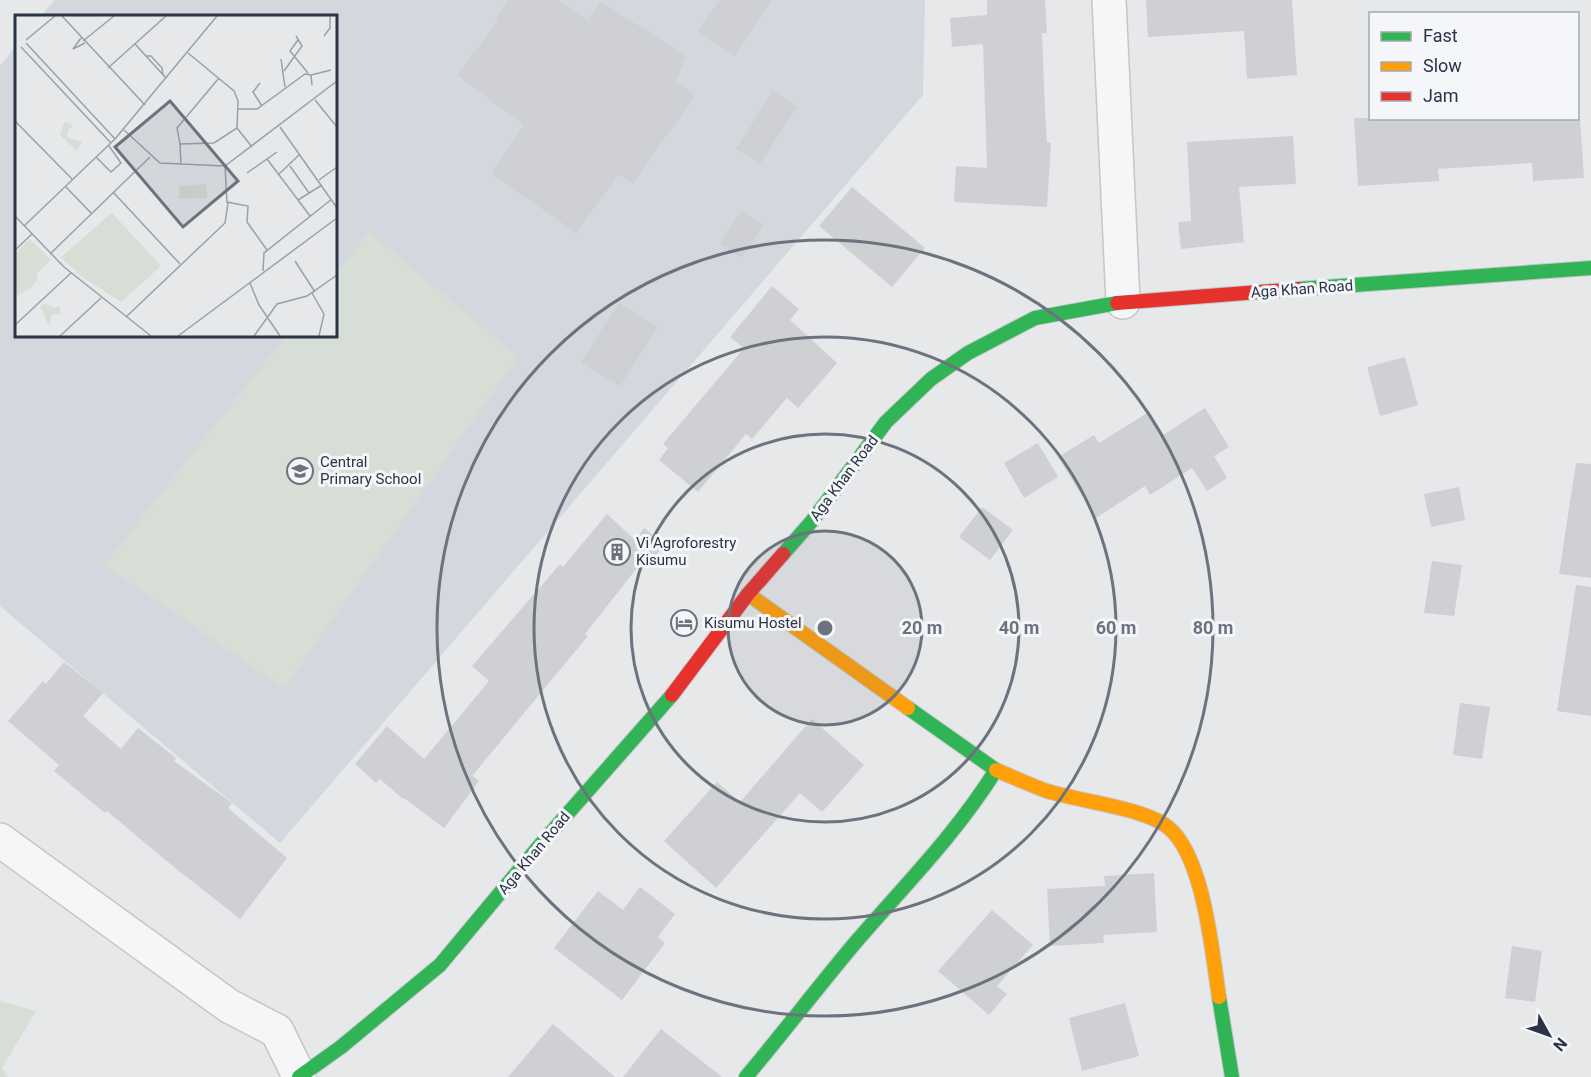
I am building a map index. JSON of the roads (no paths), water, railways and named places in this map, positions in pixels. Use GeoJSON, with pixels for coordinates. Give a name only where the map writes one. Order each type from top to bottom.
{"type":"FeatureCollection","features":[{"type":"Feature","properties":{"kind":"street"},"geometry":{"type":"LineString","coordinates":[[1109,0],[1124,302]]}},
{"type":"Feature","properties":{"kind":"street","name":"Aga Khan Road"},"geometry":{"type":"LineString","coordinates":[[0,840],[229,1006],[277,1031],[299,1076],[341,1047],[440,965],[540,845],[683,682],[748,594],[812,521],[886,422],[931,379],[968,353],[1035,318],[1124,302],[1591,268]]}},
{"type":"Feature","properties":{"kind":"street"},"geometry":{"type":"LineString","coordinates":[[748,594],[996,770],[1047,791],[1143,816],[1169,828],[1186,851],[1202,892],[1232,1077]]}},
{"type":"Feature","properties":{"kind":"street"},"geometry":{"type":"LineString","coordinates":[[746,1077],[855,943],[962,822],[996,770]]}},
{"type":"Feature","properties":{"kind":"place","name":"Central Primary School"},"geometry":{"type":"Point","coordinates":[300,471]}},
{"type":"Feature","properties":{"kind":"place","name":"Vi Agroforestry Kisumu"},"geometry":{"type":"Point","coordinates":[617,552]}},
{"type":"Feature","properties":{"kind":"place","name":"Kisumu Hostel"},"geometry":{"type":"Point","coordinates":[684,623]}}]}
